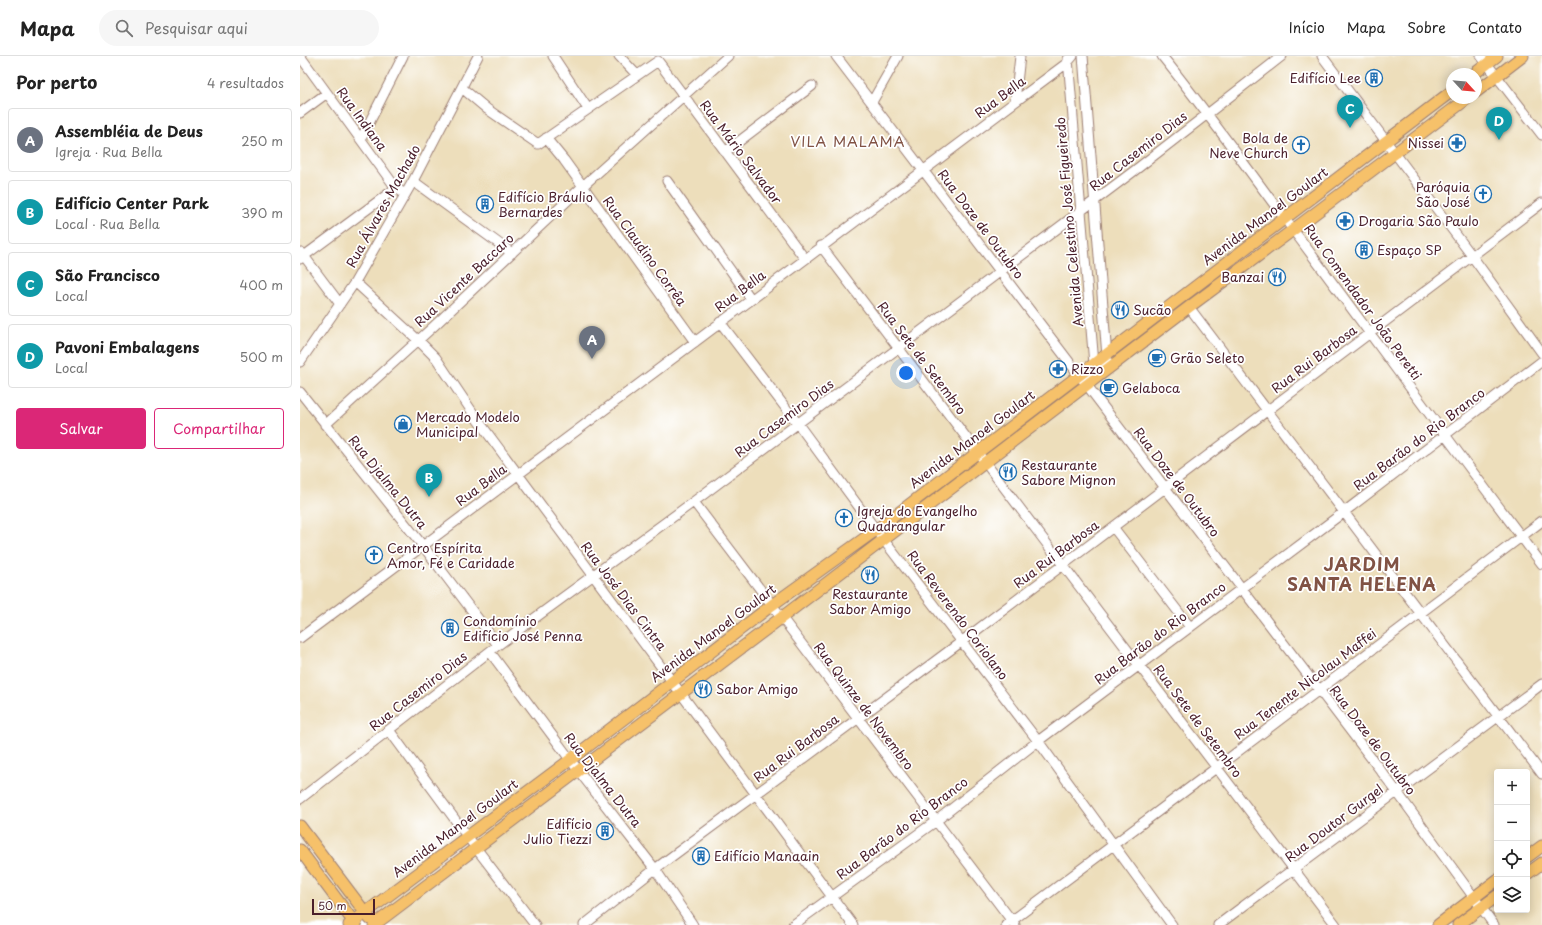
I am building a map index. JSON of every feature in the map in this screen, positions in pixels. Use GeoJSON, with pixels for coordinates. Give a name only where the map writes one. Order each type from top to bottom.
{"type":"FeatureCollection","features":[{"type":"Feature","properties":{"kind":"main road"},"geometry":{"type":"LineString","coordinates":[[1484,60],[1497,56]]}},
{"type":"Feature","properties":{"kind":"main road"},"geometry":{"type":"LineString","coordinates":[[1482,87],[1523,56]]}},
{"type":"Feature","properties":{"kind":"main road","name":"Avenida Manoel Goulart"},"geometry":{"type":"LineString","coordinates":[[353,924],[365,913],[570,760],[772,605],[876,530],[1107,355],[1446,96]]}},
{"type":"Feature","properties":{"kind":"main road","name":"Avenida Manoel Goulart"},"geometry":{"type":"LineString","coordinates":[[374,925],[986,463],[1108,368],[1460,104]]}},
{"type":"Feature","properties":{"kind":"main road"},"geometry":{"type":"LineString","coordinates":[[300,826],[374,925]]}},
{"type":"Feature","properties":{"kind":"main road"},"geometry":{"type":"LineString","coordinates":[[1530,855],[1542,846]]}},
{"type":"Feature","properties":{"kind":"main road"},"geometry":{"type":"LineString","coordinates":[[300,850],[353,924]]}},
{"type":"Feature","properties":{"kind":"main road"},"geometry":{"type":"LineString","coordinates":[[1530,872],[1542,863]]}},
{"type":"Feature","properties":{"kind":"main road"},"geometry":{"type":"LineString","coordinates":[[1438,925],[1494,882]]}},
{"type":"Feature","properties":{"kind":"main road"},"geometry":{"type":"LineString","coordinates":[[1458,925],[1494,898]]}},
{"type":"Feature","properties":{"kind":"street","name":"Rua Indiana"},"geometry":{"type":"LineString","coordinates":[[300,56],[396,188],[405,194]]}},
{"type":"Feature","properties":{"kind":"street"},"geometry":{"type":"LineString","coordinates":[[361,139],[403,56]]}},
{"type":"Feature","properties":{"kind":"street","name":"Rua Álvares Machado"},"geometry":{"type":"LineString","coordinates":[[300,362],[355,282],[413,181],[478,56]]}},
{"type":"Feature","properties":{"kind":"street"},"geometry":{"type":"LineString","coordinates":[[552,56],[588,109]]}},
{"type":"Feature","properties":{"kind":"street"},"geometry":{"type":"LineString","coordinates":[[462,88],[488,109],[538,144],[637,75],[619,56]]}},
{"type":"Feature","properties":{"kind":"street","name":"Rua Vicente Baccaro"},"geometry":{"type":"LineString","coordinates":[[325,425],[512,253],[582,186],[728,56]]}},
{"type":"Feature","properties":{"kind":"street","name":"Rua Doze de Outubro"},"geometry":{"type":"LineString","coordinates":[[836,56],[1397,792],[1480,908],[1494,925]]}},
{"type":"Feature","properties":{"kind":"street"},"geometry":{"type":"LineString","coordinates":[[872,102],[898,56]]}},
{"type":"Feature","properties":{"kind":"street"},"geometry":{"type":"LineString","coordinates":[[1015,101],[1020,56]]}},
{"type":"Feature","properties":{"kind":"street","name":"Avenida Celestino José Figueiredo"},"geometry":{"type":"LineString","coordinates":[[1083,56],[1108,368]]}},
{"type":"Feature","properties":{"kind":"street","name":"Rua Comendador João Peretti"},"geometry":{"type":"LineString","coordinates":[[1162,56],[1207,113],[1445,436],[1542,564]]}},
{"type":"Feature","properties":{"kind":"street","name":"Rua Casemiro Dias"},"geometry":{"type":"LineString","coordinates":[[300,799],[498,645],[594,576],[798,424],[1081,211],[1282,56]]}},
{"type":"Feature","properties":{"kind":"street"},"geometry":{"type":"LineString","coordinates":[[1322,56],[1472,256],[1542,353]]}},
{"type":"Feature","properties":{"kind":"street","name":"Rua Bella"},"geometry":{"type":"LineString","coordinates":[[300,638],[1015,101],[1070,58]]}},
{"type":"Feature","properties":{"kind":"street","name":"Avenida Celestino José Figueiredo"},"geometry":{"type":"LineString","coordinates":[[1070,58],[1094,364],[1087,385]]}},
{"type":"Feature","properties":{"kind":"street"},"geometry":{"type":"LineString","coordinates":[[1484,60],[1542,135]]}},
{"type":"Feature","properties":{"kind":"street","name":"Rua Mário Salvador"},"geometry":{"type":"LineString","coordinates":[[637,75],[658,61],[804,258]]}},
{"type":"Feature","properties":{"kind":"street"},"geometry":{"type":"LineString","coordinates":[[725,152],[812,86]]}},
{"type":"Feature","properties":{"kind":"street"},"geometry":{"type":"LineString","coordinates":[[300,113],[327,93]]}},
{"type":"Feature","properties":{"kind":"street","name":"Rua Claudino Corrêa"},"geometry":{"type":"LineString","coordinates":[[546,138],[695,342]]}},
{"type":"Feature","properties":{"kind":"street"},"geometry":{"type":"LineString","coordinates":[[413,181],[512,253]]}},
{"type":"Feature","properties":{"kind":"street"},"geometry":{"type":"LineString","coordinates":[[667,181],[751,299]]}},
{"type":"Feature","properties":{"kind":"street"},"geometry":{"type":"LineString","coordinates":[[340,304],[301,255],[396,188]]}},
{"type":"Feature","properties":{"kind":"street","name":"Rua Rui Barbosa"},"geometry":{"type":"LineString","coordinates":[[584,925],[655,869],[961,642],[1542,203]]}},
{"type":"Feature","properties":{"kind":"street","name":"Rua Sete de Setembro"},"geometry":{"type":"LineString","coordinates":[[821,246],[1336,925]]}},
{"type":"Feature","properties":{"kind":"street","name":"Rua José Dias Cintra"},"geometry":{"type":"LineString","coordinates":[[355,282],[436,358],[477,419],[853,925]]}},
{"type":"Feature","properties":{"kind":"street"},"geometry":{"type":"LineString","coordinates":[[1190,307],[1542,774]]}},
{"type":"Feature","properties":{"kind":"street","name":"Rua Reverendo Coriolano"},"geometry":{"type":"LineString","coordinates":[[720,322],[798,424],[883,540],[1038,741],[1172,925]]}},
{"type":"Feature","properties":{"kind":"street","name":"Rua Barão do Rio Branco"},"geometry":{"type":"LineString","coordinates":[[793,925],[936,821],[1038,741],[1445,436],[1542,361]]}},
{"type":"Feature","properties":{"kind":"street"},"geometry":{"type":"LineString","coordinates":[[1094,364],[1108,368]]}},
{"type":"Feature","properties":{"kind":"street","name":"Rua Djalma Dutra"},"geometry":{"type":"LineString","coordinates":[[300,392],[423,546],[498,645]]}},
{"type":"Feature","properties":{"kind":"street","name":"Rua Quinze de Novembro"},"geometry":{"type":"LineString","coordinates":[[694,502],[936,821],[1011,924]]}},
{"type":"Feature","properties":{"kind":"street","name":"Rua Tenente Nicolau Maffei"},"geometry":{"type":"LineString","coordinates":[[1011,924],[1114,844],[1542,521]]}},
{"type":"Feature","properties":{"kind":"street"},"geometry":{"type":"LineString","coordinates":[[1113,527],[1190,627]]}},
{"type":"Feature","properties":{"kind":"street","name":"Rua Djalma Dutra"},"geometry":{"type":"LineString","coordinates":[[490,652],[570,760],[655,869],[693,925]]}},
{"type":"Feature","properties":{"kind":"street","name":"Rua Doutor Gurgel"},"geometry":{"type":"LineString","coordinates":[[1218,925],[1294,870],[1542,684]]}},
{"type":"Feature","properties":{"kind":"street"},"geometry":{"type":"LineString","coordinates":[[389,730],[535,925]]}},
{"type":"Feature","properties":{"kind":"place","name":"Edifício Lee"},"geometry":{"type":"Point","coordinates":[1374,78]}},
{"type":"Feature","properties":{"kind":"place","name":"São Francisco"},"geometry":{"type":"Point","coordinates":[1350,128]}},
{"type":"Feature","properties":{"kind":"place","name":"Pavoni Embalagens"},"geometry":{"type":"Point","coordinates":[1499,140]}},
{"type":"Feature","properties":{"kind":"place","name":"Nissei"},"geometry":{"type":"Point","coordinates":[1457,143]}},
{"type":"Feature","properties":{"kind":"place","name":"Bola de Neve Church"},"geometry":{"type":"Point","coordinates":[1301,145]}},
{"type":"Feature","properties":{"kind":"place","name":"Paróquia São José"},"geometry":{"type":"Point","coordinates":[1483,194]}},
{"type":"Feature","properties":{"kind":"place","name":"Edifício Bráulio Bernardes"},"geometry":{"type":"Point","coordinates":[485,204]}},
{"type":"Feature","properties":{"kind":"place","name":"Drogaria São Paulo"},"geometry":{"type":"Point","coordinates":[1345,221]}},
{"type":"Feature","properties":{"kind":"place","name":"Espaço SP"},"geometry":{"type":"Point","coordinates":[1364,250]}},
{"type":"Feature","properties":{"kind":"place","name":"Banzai"},"geometry":{"type":"Point","coordinates":[1277,277]}},
{"type":"Feature","properties":{"kind":"place","name":"Sucão"},"geometry":{"type":"Point","coordinates":[1120,310]}},
{"type":"Feature","properties":{"kind":"place","name":"Grão Seleto"},"geometry":{"type":"Point","coordinates":[1157,358]}},
{"type":"Feature","properties":{"kind":"place","name":"Assembléia de Deus"},"geometry":{"type":"Point","coordinates":[592,359]}},
{"type":"Feature","properties":{"kind":"place","name":"Rizzo"},"geometry":{"type":"Point","coordinates":[1058,369]}},
{"type":"Feature","properties":{"kind":"place","name":"Gelaboca"},"geometry":{"type":"Point","coordinates":[1109,388]}},
{"type":"Feature","properties":{"kind":"place","name":"Mercado Modelo Municipal"},"geometry":{"type":"Point","coordinates":[403,424]}},
{"type":"Feature","properties":{"kind":"place","name":"Restaurante Sabore Mignon"},"geometry":{"type":"Point","coordinates":[1008,472]}},
{"type":"Feature","properties":{"kind":"place","name":"Edifício Center Park"},"geometry":{"type":"Point","coordinates":[429,497]}},
{"type":"Feature","properties":{"kind":"place","name":"Igreja do Evangelho Quadrangular"},"geometry":{"type":"Point","coordinates":[844,518]}},
{"type":"Feature","properties":{"kind":"place","name":"Centro Espírita Amor, Fé e Caridade"},"geometry":{"type":"Point","coordinates":[374,555]}},
{"type":"Feature","properties":{"kind":"place","name":"Restaurante Sabor Amigo"},"geometry":{"type":"Point","coordinates":[870,575]}},
{"type":"Feature","properties":{"kind":"place","name":"Condomínio Edifício José Penna"},"geometry":{"type":"Point","coordinates":[450,628]}},
{"type":"Feature","properties":{"kind":"place","name":"Sabor Amigo"},"geometry":{"type":"Point","coordinates":[703,689]}},
{"type":"Feature","properties":{"kind":"place","name":"Edifício Julio Tiezzi"},"geometry":{"type":"Point","coordinates":[605,831]}},
{"type":"Feature","properties":{"kind":"place","name":"Edifício Manaain"},"geometry":{"type":"Point","coordinates":[701,856]}},
{"type":"Feature","properties":{"kind":"district","name":"VILA MALAMA"},"geometry":{"type":"Point","coordinates":[848,142]}},
{"type":"Feature","properties":{"kind":"district","name":"JARDIM SANTA HELENA"},"geometry":{"type":"Point","coordinates":[1362,575]}}]}
